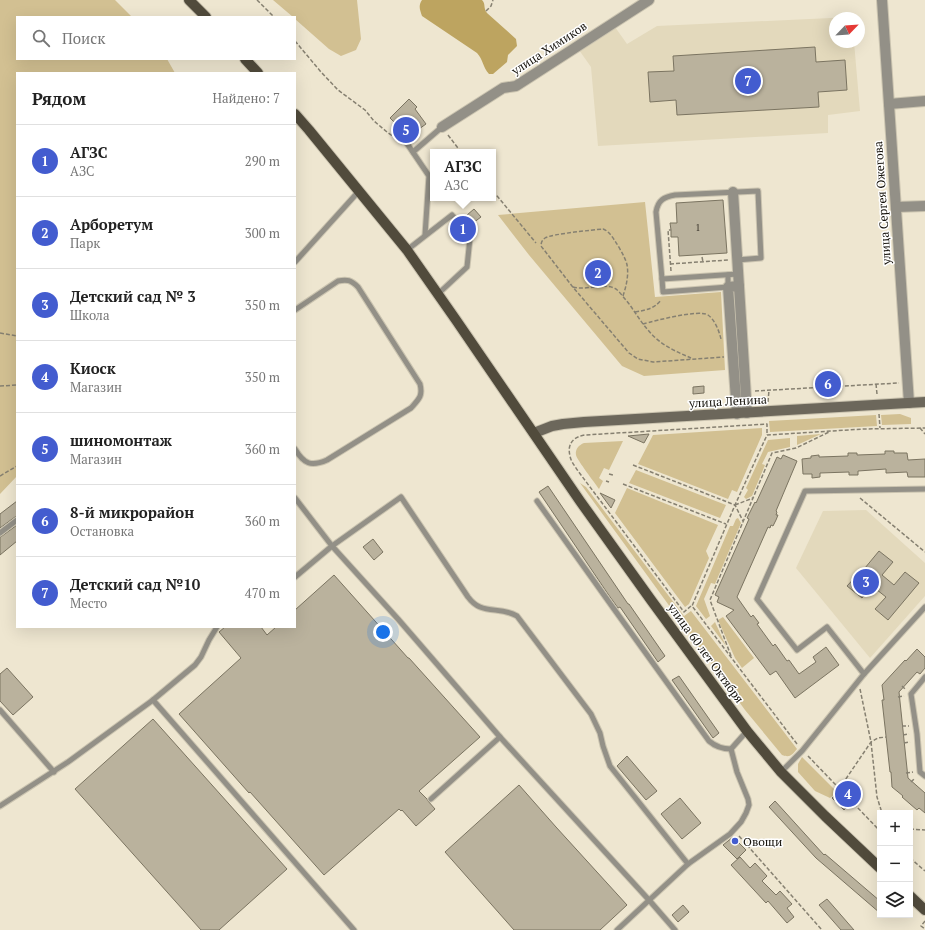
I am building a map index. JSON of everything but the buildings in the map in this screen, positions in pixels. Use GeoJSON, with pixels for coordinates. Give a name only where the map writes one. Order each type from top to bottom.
{"type":"FeatureCollection","features":[{"type":"Feature","properties":{"kind":"main road"},"geometry":{"type":"LineString","coordinates":[[190,0],[205,16]]}},
{"type":"Feature","properties":{"kind":"main road"},"geometry":{"type":"LineString","coordinates":[[246,60],[257,72]]}},
{"type":"Feature","properties":{"kind":"main road","name":"улица 60 лет Октября"},"geometry":{"type":"LineString","coordinates":[[296,115],[359,190],[406,250],[438,294],[580,501],[747,731],[781,772],[877,865]]}},
{"type":"Feature","properties":{"kind":"main road","name":"улица Ленина"},"geometry":{"type":"LineString","coordinates":[[534,433],[552,426],[570,423],[925,402]]}},
{"type":"Feature","properties":{"kind":"main road"},"geometry":{"type":"LineString","coordinates":[[913,899],[925,910]]}},
{"type":"Feature","properties":{"kind":"street","name":"улица Химиков"},"geometry":{"type":"LineString","coordinates":[[442,127],[503,88],[516,86],[649,0]]}},
{"type":"Feature","properties":{"kind":"street","name":"улица Сергея Ожегова"},"geometry":{"type":"LineString","coordinates":[[882,0],[909,403]]}},
{"type":"Feature","properties":{"kind":"street"},"geometry":{"type":"LineString","coordinates":[[888,104],[925,101]]}},
{"type":"Feature","properties":{"kind":"street"},"geometry":{"type":"LineString","coordinates":[[733,192],[738,260],[742,413]]}},
{"type":"Feature","properties":{"kind":"street"},"geometry":{"type":"LineString","coordinates":[[896,207],[925,206]]}},
{"type":"Feature","properties":{"kind":"street"},"geometry":{"type":"LineString","coordinates":[[739,286],[728,287],[733,356],[742,413]]}},
{"type":"Feature","properties":{"kind":"lane"},"geometry":{"type":"LineString","coordinates":[[413,152],[442,127]]}},
{"type":"Feature","properties":{"kind":"lane"},"geometry":{"type":"LineString","coordinates":[[406,142],[429,176],[425,235]]}},
{"type":"Feature","properties":{"kind":"lane"},"geometry":{"type":"LineString","coordinates":[[296,261],[359,190]]}},
{"type":"Feature","properties":{"kind":"lane"},"geometry":{"type":"LineString","coordinates":[[728,274],[728,287],[663,292],[656,212],[659,202],[666,197],[675,195],[758,191],[761,258],[738,260]]}},
{"type":"Feature","properties":{"kind":"lane"},"geometry":{"type":"LineString","coordinates":[[406,250],[452,215],[470,238],[467,268],[438,294]]}},
{"type":"Feature","properties":{"kind":"lane"},"geometry":{"type":"LineString","coordinates":[[662,279],[738,274]]}},
{"type":"Feature","properties":{"kind":"lane"},"geometry":{"type":"LineString","coordinates":[[296,309],[338,281],[345,279],[352,282],[358,287],[420,384],[421,396],[411,408],[319,464],[310,464],[304,461],[296,450]]}},
{"type":"Feature","properties":{"kind":"lane"},"geometry":{"type":"LineString","coordinates":[[864,674],[826,627],[797,650],[757,599],[805,492],[925,489]]}},
{"type":"Feature","properties":{"kind":"lane"},"geometry":{"type":"LineString","coordinates":[[296,576],[332,546],[401,497],[475,604],[480,608],[503,611],[517,616],[591,714],[600,733],[610,766],[688,864]]}},
{"type":"Feature","properties":{"kind":"lane"},"geometry":{"type":"LineString","coordinates":[[296,499],[332,546],[398,619],[500,737],[675,930]]}},
{"type":"Feature","properties":{"kind":"lane"},"geometry":{"type":"LineString","coordinates":[[537,501],[710,741],[717,747],[731,750]]}},
{"type":"Feature","properties":{"kind":"lane"},"geometry":{"type":"LineString","coordinates":[[0,533],[16,521]]}},
{"type":"Feature","properties":{"kind":"lane"},"geometry":{"type":"LineString","coordinates":[[781,772],[802,751],[864,674],[923,614],[925,607]]}},
{"type":"Feature","properties":{"kind":"lane"},"geometry":{"type":"LineString","coordinates":[[0,806],[54,772],[153,700],[195,665],[216,628]]}},
{"type":"Feature","properties":{"kind":"lane"},"geometry":{"type":"LineString","coordinates":[[925,677],[911,694],[917,734],[920,772],[925,776]]}},
{"type":"Feature","properties":{"kind":"lane"},"geometry":{"type":"LineString","coordinates":[[153,700],[354,930]]}},
{"type":"Feature","properties":{"kind":"lane"},"geometry":{"type":"LineString","coordinates":[[0,710],[54,772]]}},
{"type":"Feature","properties":{"kind":"lane"},"geometry":{"type":"LineString","coordinates":[[617,930],[688,864],[730,834],[746,814],[749,805],[748,798],[733,762],[731,750],[747,731]]}},
{"type":"Feature","properties":{"kind":"lane"},"geometry":{"type":"LineString","coordinates":[[431,799],[500,737]]}},
{"type":"Feature","properties":{"kind":"path"},"geometry":{"type":"LineString","coordinates":[[257,0],[273,16]]}},
{"type":"Feature","properties":{"kind":"path"},"geometry":{"type":"LineString","coordinates":[[486,11],[491,6],[493,0]]}},
{"type":"Feature","properties":{"kind":"path"},"geometry":{"type":"LineString","coordinates":[[296,42],[338,90],[365,110],[374,121],[387,132],[400,141],[406,142]]}},
{"type":"Feature","properties":{"kind":"path"},"geometry":{"type":"LineString","coordinates":[[442,127],[460,149]]}},
{"type":"Feature","properties":{"kind":"path"},"geometry":{"type":"LineString","coordinates":[[496,195],[536,243]]}},
{"type":"Feature","properties":{"kind":"path"},"geometry":{"type":"LineString","coordinates":[[623,296],[627,280],[626,260],[613,237],[606,230],[603,229],[548,236],[542,240],[541,246],[572,286],[629,353],[638,359],[653,362],[733,356]]}},
{"type":"Feature","properties":{"kind":"path"},"geometry":{"type":"LineString","coordinates":[[671,230],[668,230],[671,278]]}},
{"type":"Feature","properties":{"kind":"path"},"geometry":{"type":"LineString","coordinates":[[702,256],[703,262]]}},
{"type":"Feature","properties":{"kind":"path"},"geometry":{"type":"LineString","coordinates":[[670,264],[738,260]]}},
{"type":"Feature","properties":{"kind":"path"},"geometry":{"type":"LineString","coordinates":[[572,286],[577,288],[606,286],[616,289],[658,341],[693,359]]}},
{"type":"Feature","properties":{"kind":"path"},"geometry":{"type":"LineString","coordinates":[[635,312],[644,311],[654,306],[661,300],[663,292]]}},
{"type":"Feature","properties":{"kind":"path"},"geometry":{"type":"LineString","coordinates":[[643,324],[669,317],[699,313],[704,314],[711,319],[719,332],[721,339]]}},
{"type":"Feature","properties":{"kind":"path"},"geometry":{"type":"LineString","coordinates":[[0,333],[16,336]]}},
{"type":"Feature","properties":{"kind":"path"},"geometry":{"type":"LineString","coordinates":[[769,390],[908,382]]}},
{"type":"Feature","properties":{"kind":"path"},"geometry":{"type":"LineString","coordinates":[[0,386],[16,385]]}},
{"type":"Feature","properties":{"kind":"path"},"geometry":{"type":"LineString","coordinates":[[692,606],[684,612],[578,471],[570,457],[570,445],[576,438],[585,435],[767,424],[767,435]]}},
{"type":"Feature","properties":{"kind":"path"},"geometry":{"type":"LineString","coordinates":[[920,428],[925,434]]}},
{"type":"Feature","properties":{"kind":"path"},"geometry":{"type":"LineString","coordinates":[[864,429],[925,428]]}},
{"type":"Feature","properties":{"kind":"path"},"geometry":{"type":"LineString","coordinates":[[731,658],[710,600],[772,454],[796,448],[831,431]]}},
{"type":"Feature","properties":{"kind":"path"},"geometry":{"type":"LineString","coordinates":[[633,465],[734,505],[743,521]]}},
{"type":"Feature","properties":{"kind":"path"},"geometry":{"type":"LineString","coordinates":[[0,476],[16,467]]}},
{"type":"Feature","properties":{"kind":"path"},"geometry":{"type":"LineString","coordinates":[[609,474],[613,475]]}},
{"type":"Feature","properties":{"kind":"path"},"geometry":{"type":"LineString","coordinates":[[623,484],[726,524]]}},
{"type":"Feature","properties":{"kind":"path"},"geometry":{"type":"LineString","coordinates":[[850,490],[925,552]]}},
{"type":"Feature","properties":{"kind":"path"},"geometry":{"type":"LineString","coordinates":[[734,505],[753,498]]}},
{"type":"Feature","properties":{"kind":"path"},"geometry":{"type":"LineString","coordinates":[[859,681],[871,742],[877,798],[881,810]]}},
{"type":"Feature","properties":{"kind":"path"},"geometry":{"type":"LineString","coordinates":[[839,789],[871,742],[878,738],[886,737]]}},
{"type":"Feature","properties":{"kind":"path"},"geometry":{"type":"LineString","coordinates":[[913,829],[925,830]]}},
{"type":"Feature","properties":{"kind":"path"},"geometry":{"type":"LineString","coordinates":[[733,830],[822,930]]}},
{"type":"Feature","properties":{"kind":"path"},"geometry":{"type":"LineString","coordinates":[[913,861],[925,872]]}},
{"type":"Feature","properties":{"kind":"path"},"geometry":{"type":"LineString","coordinates":[[925,921],[921,926],[925,929]]}},
{"type":"Feature","properties":{"kind":"shaded area"},"geometry":{"type":"Polygon","coordinates":[[[0,0],[115,0],[131,16],[16,16],[16,60],[168,60],[174,72],[16,72],[16,477],[0,494],[0,0]]]}},
{"type":"Feature","properties":{"kind":"shaded area"},"geometry":{"type":"Polygon","coordinates":[[[273,0],[357,0],[361,39],[356,50],[341,56],[329,49],[296,20],[296,16],[292,16],[273,0]]]}},
{"type":"Feature","properties":{"kind":"shaded area"},"geometry":{"type":"Polygon","coordinates":[[[422,0],[482,0],[487,13],[516,39],[517,46],[508,55],[507,62],[493,74],[489,74],[477,53],[422,16],[420,6],[422,0]]]}},
{"type":"Feature","properties":{"kind":"shaded area"},"geometry":{"type":"Polygon","coordinates":[[[829,18],[829,48],[855,48],[860,111],[828,115],[828,133],[598,146],[591,67],[579,50],[615,27],[627,44],[657,26],[829,18]]]}},
{"type":"Feature","properties":{"kind":"shaded area"},"geometry":{"type":"Polygon","coordinates":[[[645,202],[655,297],[721,292],[725,370],[644,376],[622,366],[529,255],[498,215],[645,202]]]}},
{"type":"Feature","properties":{"kind":"shaded area"},"geometry":{"type":"Polygon","coordinates":[[[900,414],[911,418],[911,424],[882,425],[881,415],[900,414]]]}},
{"type":"Feature","properties":{"kind":"shaded area"},"geometry":{"type":"Polygon","coordinates":[[[876,415],[877,426],[770,432],[769,421],[876,415]]]}},
{"type":"Feature","properties":{"kind":"shaded area"},"geometry":{"type":"Polygon","coordinates":[[[762,428],[762,435],[737,492],[732,490],[728,499],[638,464],[653,435],[762,428]]]}},
{"type":"Feature","properties":{"kind":"shaded area"},"geometry":{"type":"Polygon","coordinates":[[[821,434],[797,445],[797,436],[821,434]]]}},
{"type":"Feature","properties":{"kind":"shaded area"},"geometry":{"type":"Polygon","coordinates":[[[790,438],[790,447],[768,452],[762,464],[765,465],[752,496],[746,499],[744,497],[748,490],[746,488],[768,440],[790,438]]]}},
{"type":"Feature","properties":{"kind":"shaded area"},"geometry":{"type":"Polygon","coordinates":[[[623,441],[609,470],[604,468],[599,478],[603,481],[599,489],[577,458],[577,449],[584,443],[623,441]]]}},
{"type":"Feature","properties":{"kind":"shaded area"},"geometry":{"type":"Polygon","coordinates":[[[636,470],[726,505],[720,518],[629,483],[636,470]]]}},
{"type":"Feature","properties":{"kind":"shaded area"},"geometry":{"type":"Polygon","coordinates":[[[580,483],[586,487],[684,616],[691,611],[797,749],[792,754],[789,756],[782,755],[745,710],[580,483]]]}},
{"type":"Feature","properties":{"kind":"shaded area"},"geometry":{"type":"Polygon","coordinates":[[[627,488],[718,525],[706,551],[709,558],[689,604],[685,607],[615,513],[627,488]]]}},
{"type":"Feature","properties":{"kind":"shaded area"},"geometry":{"type":"Polygon","coordinates":[[[866,510],[925,563],[925,596],[870,658],[796,568],[823,511],[866,510]]]}},
{"type":"Feature","properties":{"kind":"shaded area"},"geometry":{"type":"Polygon","coordinates":[[[738,518],[741,523],[715,584],[711,583],[704,599],[710,616],[706,619],[696,606],[730,526],[733,526],[738,518]]]}},
{"type":"Feature","properties":{"kind":"shaded area"},"geometry":{"type":"Polygon","coordinates":[[[723,617],[754,658],[742,668],[735,658],[718,620],[723,617]]]}},
{"type":"Feature","properties":{"kind":"shaded area"},"geometry":{"type":"Polygon","coordinates":[[[715,622],[726,646],[711,626],[715,622]]]}},
{"type":"Feature","properties":{"kind":"shaded area"},"geometry":{"type":"Polygon","coordinates":[[[802,757],[837,792],[830,798],[815,791],[798,772],[798,764],[802,757]]]}},
{"type":"Feature","properties":{"kind":"place","name":"Детский сад №10"},"geometry":{"type":"Point","coordinates":[748,81]}},
{"type":"Feature","properties":{"kind":"place","name":"шиномонтаж"},"geometry":{"type":"Point","coordinates":[406,130]}},
{"type":"Feature","properties":{"kind":"place","name":"АГЗС"},"geometry":{"type":"Point","coordinates":[463,229]}},
{"type":"Feature","properties":{"kind":"place","name":"Арборетум"},"geometry":{"type":"Point","coordinates":[598,273]}},
{"type":"Feature","properties":{"kind":"place","name":"8-й микрорайон"},"geometry":{"type":"Point","coordinates":[828,384]}},
{"type":"Feature","properties":{"kind":"place","name":"Детский сад № 3"},"geometry":{"type":"Point","coordinates":[866,582]}},
{"type":"Feature","properties":{"kind":"place","name":"Киоск"},"geometry":{"type":"Point","coordinates":[848,794]}},
{"type":"Feature","properties":{"kind":"place","name":"Овощи"},"geometry":{"type":"Point","coordinates":[735,841]}}]}
